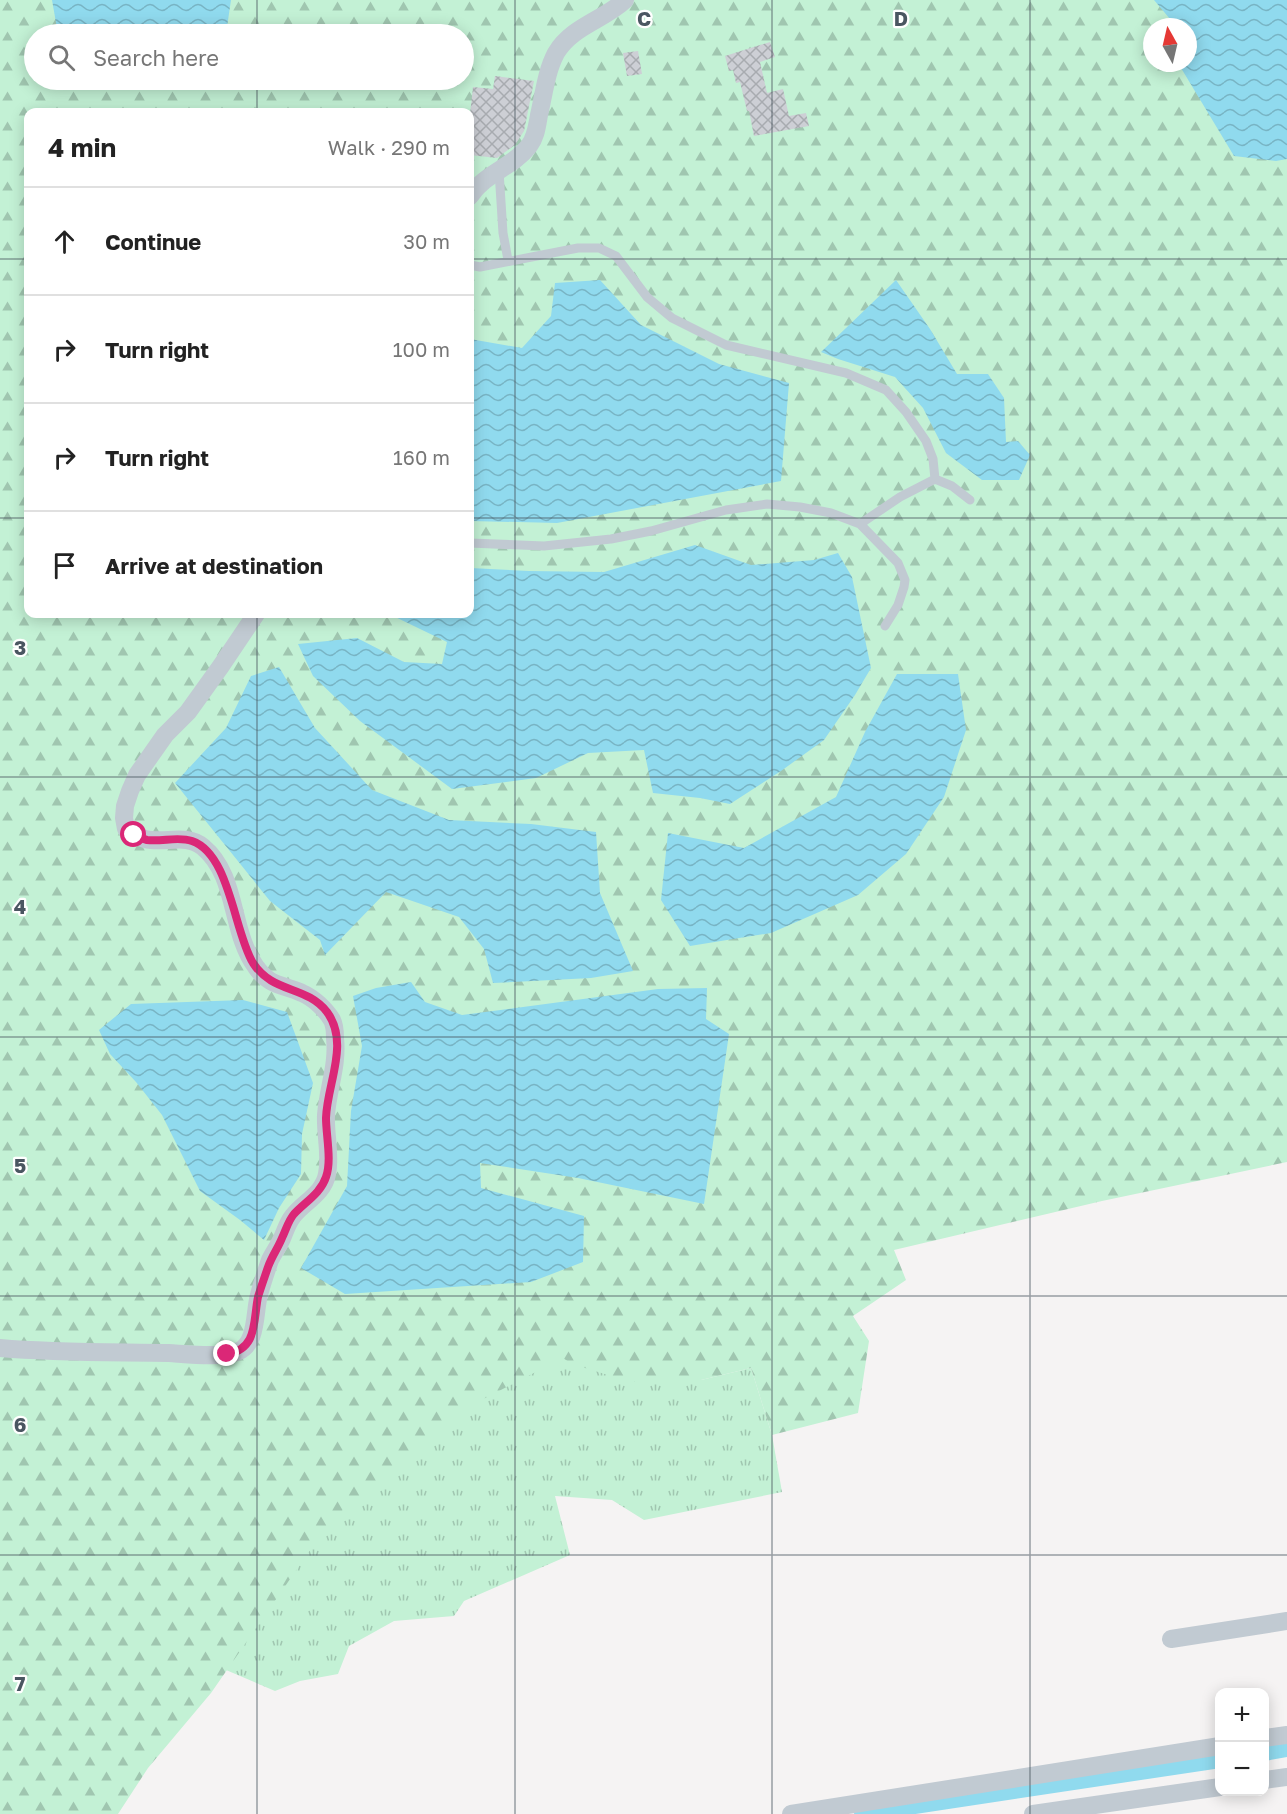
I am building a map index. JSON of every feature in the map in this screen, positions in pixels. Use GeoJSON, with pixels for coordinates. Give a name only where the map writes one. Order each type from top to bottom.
{"type":"FeatureCollection","features":[{"type":"Feature","properties":{"kind":"street"},"geometry":{"type":"LineString","coordinates":[[474,190],[477,185],[523,153],[530,144],[536,132],[546,76],[557,52],[575,32],[618,7],[625,0]]}},
{"type":"Feature","properties":{"kind":"street"},"geometry":{"type":"LineString","coordinates":[[0,1348],[106,1354],[237,1352],[250,1338],[264,1278],[289,1222],[316,1193],[327,1175],[326,1116],[337,1057],[334,1023],[325,1010],[303,993],[276,985],[262,975],[254,965],[245,946],[225,880],[202,846],[180,839],[147,840],[126,829],[124,818],[130,791],[137,775],[165,735],[188,712],[253,618]]}},
{"type":"Feature","properties":{"kind":"street"},"geometry":{"type":"LineString","coordinates":[[1171,1639],[1287,1622]]}},
{"type":"Feature","properties":{"kind":"street"},"geometry":{"type":"LineString","coordinates":[[1269,1737],[1287,1735]]}},
{"type":"Feature","properties":{"kind":"street"},"geometry":{"type":"LineString","coordinates":[[791,1814],[905,1804],[1215,1747]]}},
{"type":"Feature","properties":{"kind":"street"},"geometry":{"type":"LineString","coordinates":[[1269,1779],[1287,1777]]}},
{"type":"Feature","properties":{"kind":"street"},"geometry":{"type":"LineString","coordinates":[[1033,1814],[1215,1788]]}},
{"type":"Feature","properties":{"kind":"lane"},"geometry":{"type":"LineString","coordinates":[[499,171],[503,233],[508,260]]}},
{"type":"Feature","properties":{"kind":"lane"},"geometry":{"type":"LineString","coordinates":[[474,266],[480,267],[578,248],[599,248],[616,256],[647,297],[672,318],[699,332],[726,345],[846,373],[886,390],[906,412],[926,441],[933,459],[935,478]]}},
{"type":"Feature","properties":{"kind":"lane"},"geometry":{"type":"LineString","coordinates":[[935,478],[952,486],[970,500]]}},
{"type":"Feature","properties":{"kind":"lane"},"geometry":{"type":"LineString","coordinates":[[860,524],[900,497],[935,478]]}},
{"type":"Feature","properties":{"kind":"lane"},"geometry":{"type":"LineString","coordinates":[[474,543],[544,546],[610,539],[651,531],[726,510],[767,504],[831,513],[860,524],[898,563],[902,571],[905,580],[903,593],[885,626]]}},
{"type":"Feature","properties":{"kind":"green space"},"geometry":{"type":"Polygon","coordinates":[[[0,0],[1287,0],[1287,1162],[1102,1201],[894,1250],[906,1280],[853,1316],[869,1341],[858,1413],[772,1435],[751,1368],[701,1380],[631,1382],[572,1364],[563,1358],[466,1408],[331,1520],[211,1693],[148,1768],[118,1814],[0,1814],[0,0]]]}},
{"type":"Feature","properties":{"kind":"green space"},"geometry":{"type":"Polygon","coordinates":[[[474,1329],[701,1380],[751,1368],[772,1435],[782,1492],[644,1520],[612,1500],[555,1496],[570,1555],[464,1601],[454,1616],[394,1621],[349,1646],[338,1674],[300,1681],[275,1691],[226,1670],[0,1814],[474,1329]]]}},
{"type":"Feature","properties":{"kind":"water"},"geometry":{"type":"Polygon","coordinates":[[[52,0],[231,0],[227,24],[56,24],[52,0]]]}},
{"type":"Feature","properties":{"kind":"water"},"geometry":{"type":"Polygon","coordinates":[[[1154,0],[1287,0],[1287,159],[1276,161],[1234,156],[1183,72],[1197,72],[1197,18],[1169,18],[1154,0]]]}},
{"type":"Feature","properties":{"kind":"water"},"geometry":{"type":"Polygon","coordinates":[[[600,280],[641,325],[719,364],[789,383],[781,481],[557,523],[474,521],[474,340],[522,348],[551,316],[555,283],[600,280]]]}},
{"type":"Feature","properties":{"kind":"water"},"geometry":{"type":"Polygon","coordinates":[[[896,280],[930,329],[957,374],[988,374],[1004,398],[1006,442],[1018,441],[1030,455],[1019,480],[982,480],[946,453],[923,408],[895,377],[821,352],[896,280]]]}},
{"type":"Feature","properties":{"kind":"water"},"geometry":{"type":"Polygon","coordinates":[[[695,545],[751,565],[814,560],[838,553],[852,577],[871,668],[824,740],[730,804],[653,793],[644,750],[588,753],[536,778],[452,789],[360,721],[313,676],[298,644],[357,638],[404,662],[442,664],[447,642],[397,618],[474,618],[474,568],[604,572],[695,545]]]}},
{"type":"Feature","properties":{"kind":"water"},"geometry":{"type":"Polygon","coordinates":[[[279,667],[315,728],[372,790],[449,820],[531,824],[596,832],[600,893],[633,971],[591,978],[493,983],[484,949],[459,917],[386,892],[325,955],[320,940],[270,901],[175,783],[226,728],[251,676],[279,667]]]}},
{"type":"Feature","properties":{"kind":"water"},"geometry":{"type":"Polygon","coordinates":[[[897,674],[958,674],[966,730],[944,797],[906,854],[858,895],[771,933],[690,946],[661,900],[668,833],[744,848],[836,797],[865,732],[897,674]]]}},
{"type":"Feature","properties":{"kind":"water"},"geometry":{"type":"Polygon","coordinates":[[[411,982],[425,1002],[462,1015],[658,989],[707,988],[706,1019],[729,1034],[704,1204],[578,1178],[480,1163],[481,1188],[584,1216],[583,1262],[531,1282],[345,1294],[301,1268],[347,1186],[351,1111],[362,1046],[353,996],[376,988],[411,982]]]}},
{"type":"Feature","properties":{"kind":"water"},"geometry":{"type":"Polygon","coordinates":[[[243,1000],[287,1012],[313,1083],[302,1134],[301,1174],[279,1208],[264,1240],[200,1191],[162,1115],[110,1054],[99,1030],[131,1004],[243,1000]]]}},
{"type":"Feature","properties":{"kind":"building"},"geometry":{"type":"Polygon","coordinates":[[[770,42],[775,57],[760,62],[767,93],[783,89],[789,116],[806,113],[809,126],[754,136],[740,82],[736,83],[733,70],[729,71],[725,56],[770,42]]]}},
{"type":"Feature","properties":{"kind":"building"},"geometry":{"type":"Polygon","coordinates":[[[638,51],[642,74],[627,76],[623,53],[638,51]]]}},
{"type":"Feature","properties":{"kind":"building"},"geometry":{"type":"Polygon","coordinates":[[[495,76],[534,81],[524,131],[515,145],[497,158],[474,155],[474,108],[471,108],[474,87],[493,89],[495,76]]]}},
{"type":"Feature","properties":{"kind":"waterway"},"geometry":{"type":"LineString","coordinates":[[1269,1752],[1287,1749]]}},
{"type":"Feature","properties":{"kind":"waterway"},"geometry":{"type":"LineString","coordinates":[[862,1814],[1215,1761]]}},
{"type":"Feature","properties":{"kind":"route"},"geometry":{"type":"LineString","coordinates":[[134,835],[147,840],[180,839],[202,846],[225,880],[245,946],[254,965],[262,975],[276,985],[303,993],[325,1010],[334,1023],[337,1057],[326,1116],[327,1175],[316,1193],[294,1214],[272,1256],[258,1297],[250,1338],[237,1352],[227,1354]]}}]}
